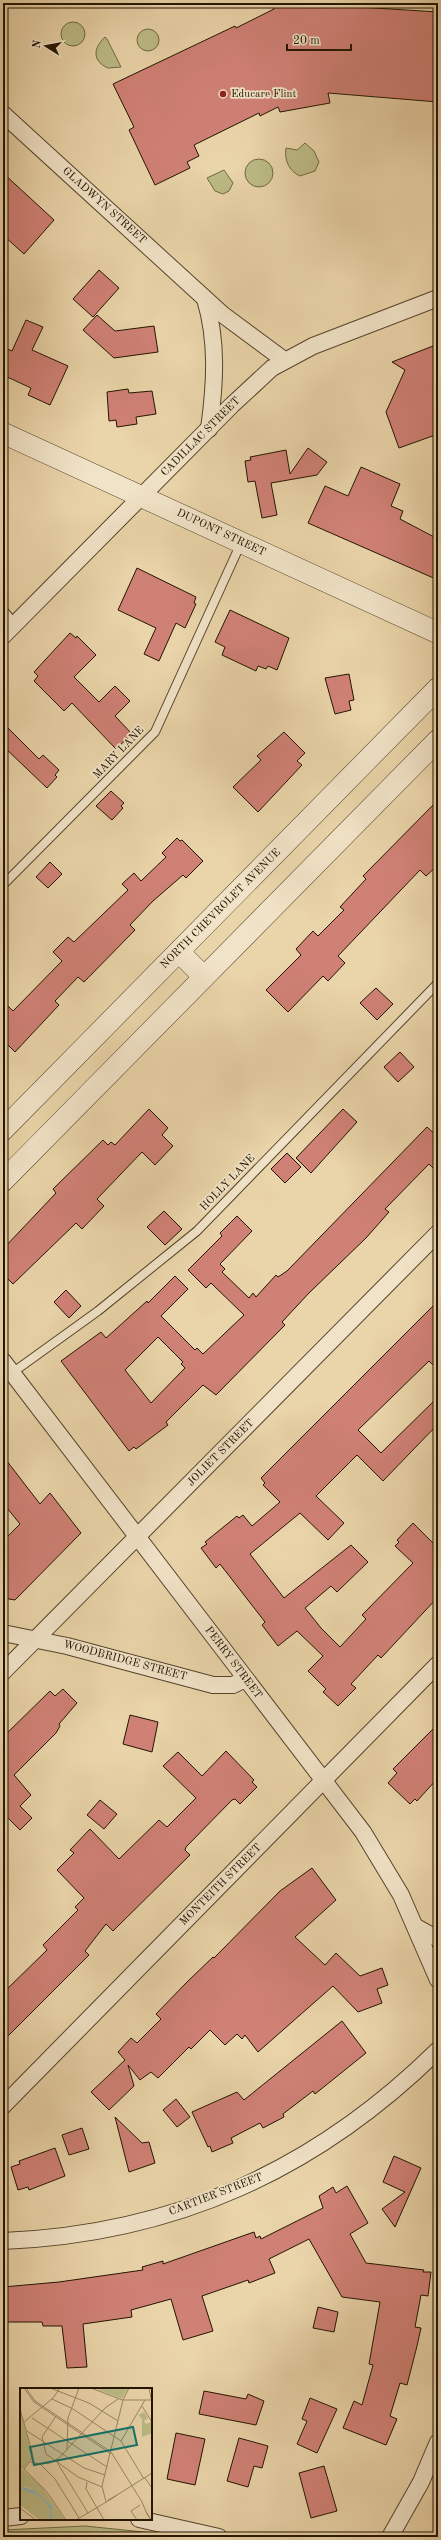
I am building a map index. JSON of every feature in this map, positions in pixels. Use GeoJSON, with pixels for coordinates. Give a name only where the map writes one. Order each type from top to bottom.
{"type":"FeatureCollection","features":[{"type":"Feature","properties":{"kind":"street","name":"GLADWYN STREET"},"geometry":{"type":"LineString","coordinates":[[3,114],[205,299],[245,332],[284,360]]}},
{"type":"Feature","properties":{"kind":"street","name":"CADILLAC STREET"},"geometry":{"type":"LineString","coordinates":[[3,636],[262,376],[284,360],[313,346],[438,298]]}},
{"type":"Feature","properties":{"kind":"street"},"geometry":{"type":"LineString","coordinates":[[205,299],[212,328],[214,356],[209,429]]}},
{"type":"Feature","properties":{"kind":"street","name":"DUPONT STREET"},"geometry":{"type":"LineString","coordinates":[[3,433],[438,632]]}},
{"type":"Feature","properties":{"kind":"street","name":"NORTH CHEVROLET AVENUE"},"geometry":{"type":"LineString","coordinates":[[3,1130],[438,688]]}},
{"type":"Feature","properties":{"kind":"street"},"geometry":{"type":"LineString","coordinates":[[3,1180],[438,740]]}},
{"type":"Feature","properties":{"kind":"street"},"geometry":{"type":"LineString","coordinates":[[179,952],[204,977]]}},
{"type":"Feature","properties":{"kind":"street","name":"JOLIET STREET"},"geometry":{"type":"LineString","coordinates":[[3,1672],[438,1232]]}},
{"type":"Feature","properties":{"kind":"street","name":"PERRY STREET"},"geometry":{"type":"LineString","coordinates":[[8,1367],[324,1780],[383,1864],[416,1927],[438,1980]]}},
{"type":"Feature","properties":{"kind":"street","name":"WOODBRIDGE STREET"},"geometry":{"type":"LineString","coordinates":[[3,1633],[36,1639],[213,1685],[233,1685],[246,1679]]}},
{"type":"Feature","properties":{"kind":"street","name":"MONTEITH STREET"},"geometry":{"type":"LineString","coordinates":[[3,2106],[438,1664]]}},
{"type":"Feature","properties":{"kind":"street"},"geometry":{"type":"LineString","coordinates":[[416,1927],[438,1939]]}},
{"type":"Feature","properties":{"kind":"street","name":"CARTIER STREET"},"geometry":{"type":"LineString","coordinates":[[3,2241],[62,2236],[126,2226],[192,2207],[244,2187],[287,2165],[328,2141],[384,2100],[438,2050]]}},
{"type":"Feature","properties":{"kind":"street"},"geometry":{"type":"LineString","coordinates":[[390,2537],[421,2482],[438,2442]]}},
{"type":"Feature","properties":{"kind":"street"},"geometry":{"type":"LineString","coordinates":[[3,2518],[20,2516]]}},
{"type":"Feature","properties":{"kind":"street"},"geometry":{"type":"LineString","coordinates":[[143,2520],[219,2537]]}},
{"type":"Feature","properties":{"kind":"lane","name":"MARY LANE"},"geometry":{"type":"LineString","coordinates":[[3,886],[154,732],[241,542]]}},
{"type":"Feature","properties":{"kind":"lane"},"geometry":{"type":"LineString","coordinates":[[3,610],[15,624]]}},
{"type":"Feature","properties":{"kind":"lane","name":"HOLLY LANE"},"geometry":{"type":"LineString","coordinates":[[8,1367],[98,1311],[197,1231],[438,984]]}},
{"type":"Feature","properties":{"kind":"shaded area"},"geometry":{"type":"Polygon","coordinates":[[[73,22],[82,25],[85,34],[82,43],[73,46],[64,43],[61,34],[64,25],[73,22]]]}},
{"type":"Feature","properties":{"kind":"shaded area"},"geometry":{"type":"Polygon","coordinates":[[[148,29],[156,32],[159,40],[156,48],[148,51],[140,48],[137,40],[140,32],[148,29]]]}},
{"type":"Feature","properties":{"kind":"shaded area"},"geometry":{"type":"Polygon","coordinates":[[[105,37],[121,67],[108,68],[99,62],[96,50],[105,37]]]}},
{"type":"Feature","properties":{"kind":"shaded area"},"geometry":{"type":"Polygon","coordinates":[[[305,143],[314,151],[319,162],[315,171],[300,176],[296,174],[288,165],[286,148],[297,150],[305,143]]]}},
{"type":"Feature","properties":{"kind":"shaded area"},"geometry":{"type":"Polygon","coordinates":[[[259,159],[269,163],[273,173],[269,183],[259,187],[249,183],[245,173],[249,163],[259,159]]]}},
{"type":"Feature","properties":{"kind":"shaded area"},"geometry":{"type":"Polygon","coordinates":[[[224,170],[233,183],[229,191],[223,194],[215,191],[207,178],[224,170]]]}},
{"type":"Feature","properties":{"kind":"shaded area"},"geometry":{"type":"Polygon","coordinates":[[[85,2526],[153,2533],[168,2537],[3,2537],[3,2530],[85,2526]]]}},
{"type":"Feature","properties":{"kind":"building","name":"Educare Flint"},"geometry":{"type":"Polygon","coordinates":[[[296,3],[438,12],[438,102],[328,93],[330,103],[280,112],[278,107],[260,116],[259,113],[194,145],[199,156],[187,162],[190,168],[155,185],[129,130],[134,127],[113,84],[235,26],[236,28],[274,9],[273,7],[296,3]]]}},
{"type":"Feature","properties":{"kind":"building"},"geometry":{"type":"Polygon","coordinates":[[[3,173],[54,220],[24,254],[3,235],[3,173]]]}},
{"type":"Feature","properties":{"kind":"building"},"geometry":{"type":"Polygon","coordinates":[[[99,270],[119,288],[93,317],[73,299],[99,270]]]}},
{"type":"Feature","properties":{"kind":"building"},"geometry":{"type":"Polygon","coordinates":[[[97,315],[115,331],[154,326],[158,352],[114,358],[83,330],[97,315]]]}},
{"type":"Feature","properties":{"kind":"building"},"geometry":{"type":"Polygon","coordinates":[[[26,320],[43,327],[32,350],[68,366],[50,405],[28,395],[31,388],[3,375],[3,347],[12,351],[26,320]]]}},
{"type":"Feature","properties":{"kind":"building"},"geometry":{"type":"Polygon","coordinates":[[[433,346],[438,362],[438,434],[399,448],[386,412],[405,370],[392,362],[433,346]]]}},
{"type":"Feature","properties":{"kind":"building"},"geometry":{"type":"Polygon","coordinates":[[[128,389],[129,393],[152,391],[156,414],[136,417],[137,424],[117,427],[116,420],[109,421],[107,392],[128,389]]]}},
{"type":"Feature","properties":{"kind":"building"},"geometry":{"type":"Polygon","coordinates":[[[308,448],[327,462],[317,475],[271,483],[277,515],[262,518],[255,481],[248,482],[245,461],[251,460],[250,457],[286,450],[290,474],[308,448]]]}},
{"type":"Feature","properties":{"kind":"building"},"geometry":{"type":"Polygon","coordinates":[[[361,467],[400,484],[391,506],[403,511],[400,519],[438,539],[438,580],[308,523],[325,486],[348,496],[361,467]]]}},
{"type":"Feature","properties":{"kind":"building"},"geometry":{"type":"Polygon","coordinates":[[[137,568],[196,597],[194,603],[196,604],[185,628],[176,623],[159,661],[144,654],[156,628],[118,610],[137,568]]]}},
{"type":"Feature","properties":{"kind":"building"},"geometry":{"type":"Polygon","coordinates":[[[230,610],[289,638],[277,670],[268,666],[266,669],[258,666],[256,671],[222,655],[225,647],[215,642],[230,610]]]}},
{"type":"Feature","properties":{"kind":"building"},"geometry":{"type":"Polygon","coordinates":[[[70,633],[76,638],[77,636],[96,655],[74,677],[99,702],[115,686],[130,701],[115,716],[132,734],[116,749],[72,703],[64,711],[34,681],[38,676],[34,672],[70,633]]]}},
{"type":"Feature","properties":{"kind":"building"},"geometry":{"type":"Polygon","coordinates":[[[349,674],[354,700],[349,701],[351,710],[335,714],[325,678],[349,674]]]}},
{"type":"Feature","properties":{"kind":"building"},"geometry":{"type":"Polygon","coordinates":[[[3,723],[39,759],[43,755],[59,770],[55,775],[57,777],[47,788],[3,746],[3,723]]]}},
{"type":"Feature","properties":{"kind":"building"},"geometry":{"type":"Polygon","coordinates":[[[284,732],[305,753],[297,761],[302,765],[258,812],[233,787],[261,760],[257,756],[284,732]]]}},
{"type":"Feature","properties":{"kind":"building"},"geometry":{"type":"Polygon","coordinates":[[[111,791],[124,803],[121,806],[123,808],[112,820],[96,806],[111,791]]]}},
{"type":"Feature","properties":{"kind":"building"},"geometry":{"type":"Polygon","coordinates":[[[438,800],[438,865],[426,876],[420,870],[338,956],[345,963],[328,981],[323,976],[288,1012],[266,990],[301,955],[296,949],[313,931],[318,936],[344,910],[340,907],[366,879],[363,876],[438,800]]]}},
{"type":"Feature","properties":{"kind":"building"},"geometry":{"type":"Polygon","coordinates":[[[177,838],[180,841],[182,840],[203,861],[186,878],[183,875],[153,901],[130,925],[135,930],[84,982],[78,977],[55,1001],[59,1005],[15,1052],[3,1040],[3,1001],[13,1011],[62,961],[53,952],[68,937],[74,942],[128,890],[122,884],[134,873],[141,881],[166,857],[162,853],[177,838]]]}},
{"type":"Feature","properties":{"kind":"building"},"geometry":{"type":"Polygon","coordinates":[[[50,862],[62,874],[48,888],[36,877],[50,862]]]}},
{"type":"Feature","properties":{"kind":"building"},"geometry":{"type":"Polygon","coordinates":[[[376,988],[393,1004],[377,1020],[360,1003],[376,988]]]}},
{"type":"Feature","properties":{"kind":"building"},"geometry":{"type":"Polygon","coordinates":[[[400,1052],[414,1067],[398,1082],[384,1067],[400,1052]]]}},
{"type":"Feature","properties":{"kind":"building"},"geometry":{"type":"Polygon","coordinates":[[[149,1109],[168,1128],[162,1135],[173,1146],[155,1165],[142,1152],[97,1199],[104,1206],[82,1229],[76,1223],[13,1284],[3,1274],[3,1249],[56,1193],[53,1189],[103,1140],[108,1145],[111,1142],[115,1145],[149,1109]]]}},
{"type":"Feature","properties":{"kind":"building"},"geometry":{"type":"Polygon","coordinates":[[[343,1109],[357,1122],[311,1173],[296,1158],[343,1109]]]}},
{"type":"Feature","properties":{"kind":"building"},"geometry":{"type":"Polygon","coordinates":[[[427,1127],[438,1137],[438,1173],[429,1164],[385,1209],[389,1212],[366,1238],[309,1293],[282,1322],[285,1325],[216,1395],[203,1385],[166,1422],[168,1425],[136,1449],[134,1447],[129,1451],[61,1361],[101,1332],[106,1338],[147,1301],[148,1303],[175,1276],[188,1289],[161,1316],[195,1350],[197,1348],[203,1354],[244,1315],[211,1283],[206,1288],[188,1270],[222,1236],[220,1233],[237,1216],[252,1231],[220,1264],[225,1269],[222,1272],[249,1298],[253,1293],[256,1297],[276,1275],[278,1277],[287,1271],[427,1127]],[[158,1337],[125,1370],[151,1403],[185,1368],[181,1364],[183,1362],[158,1337]]]}},
{"type":"Feature","properties":{"kind":"building"},"geometry":{"type":"Polygon","coordinates":[[[287,1153],[301,1167],[285,1183],[271,1169],[287,1153]]]}},
{"type":"Feature","properties":{"kind":"building"},"geometry":{"type":"Polygon","coordinates":[[[164,1211],[182,1229],[165,1245],[147,1227],[164,1211]]]}},
{"type":"Feature","properties":{"kind":"building"},"geometry":{"type":"Polygon","coordinates":[[[66,1290],[81,1306],[69,1318],[54,1302],[66,1290]]]}},
{"type":"Feature","properties":{"kind":"building"},"geometry":{"type":"Polygon","coordinates":[[[438,1301],[438,1370],[429,1361],[358,1430],[381,1453],[438,1397],[438,1424],[383,1481],[357,1455],[316,1496],[344,1523],[328,1540],[300,1513],[250,1554],[284,1598],[351,1545],[368,1562],[337,1592],[331,1586],[305,1608],[321,1628],[340,1647],[366,1619],[362,1615],[413,1563],[395,1546],[399,1542],[397,1540],[413,1523],[438,1548],[438,1597],[381,1658],[378,1655],[351,1684],[356,1688],[338,1706],[323,1692],[326,1689],[308,1671],[323,1656],[297,1631],[278,1646],[262,1625],[265,1622],[220,1564],[216,1568],[201,1548],[207,1544],[205,1542],[237,1516],[239,1518],[243,1515],[252,1526],[280,1502],[263,1485],[265,1483],[261,1478],[438,1301]]]}},
{"type":"Feature","properties":{"kind":"building"},"geometry":{"type":"Polygon","coordinates":[[[3,1456],[40,1504],[50,1493],[81,1533],[15,1600],[3,1598],[3,1541],[20,1524],[3,1503],[3,1456]]]}},
{"type":"Feature","properties":{"kind":"building"},"geometry":{"type":"Polygon","coordinates":[[[63,1689],[77,1703],[59,1724],[60,1726],[56,1733],[14,1775],[31,1795],[20,1806],[32,1818],[20,1830],[8,1818],[3,1824],[3,1737],[50,1691],[55,1696],[63,1689]]]}},
{"type":"Feature","properties":{"kind":"building"},"geometry":{"type":"Polygon","coordinates":[[[130,1715],[158,1722],[152,1752],[123,1744],[130,1715]]]}},
{"type":"Feature","properties":{"kind":"building"},"geometry":{"type":"Polygon","coordinates":[[[438,1724],[438,1778],[417,1801],[415,1799],[410,1804],[388,1783],[397,1773],[393,1769],[438,1724]]]}},
{"type":"Feature","properties":{"kind":"building"},"geometry":{"type":"Polygon","coordinates":[[[226,1751],[254,1780],[252,1782],[257,1787],[240,1804],[235,1799],[232,1800],[186,1847],[185,1850],[190,1855],[113,1931],[106,1924],[85,1951],[89,1955],[3,2041],[3,1993],[47,1950],[43,1945],[78,1910],[75,1907],[84,1898],[57,1870],[74,1853],[70,1850],[90,1829],[119,1859],[159,1820],[167,1827],[196,1798],[163,1766],[178,1752],[202,1776],[226,1751]]]}},
{"type":"Feature","properties":{"kind":"building"},"geometry":{"type":"Polygon","coordinates":[[[100,1800],[117,1814],[104,1829],[87,1815],[100,1800]]]}},
{"type":"Feature","properties":{"kind":"building"},"geometry":{"type":"Polygon","coordinates":[[[312,1868],[336,1900],[295,1937],[325,1965],[336,1953],[360,1976],[382,1968],[388,1985],[377,1989],[382,2003],[358,2012],[333,1986],[258,2052],[245,2035],[242,2039],[237,2034],[225,2045],[210,2030],[191,2049],[189,2047],[158,2078],[151,2072],[140,2080],[128,2065],[134,2086],[109,2110],[91,2092],[125,2060],[118,2052],[131,2038],[137,2043],[161,2019],[156,2014],[187,1982],[213,1957],[214,1958],[280,1891],[312,1868]]]}},
{"type":"Feature","properties":{"kind":"building"},"geometry":{"type":"Polygon","coordinates":[[[342,2021],[366,2053],[315,2094],[313,2091],[283,2114],[284,2117],[263,2128],[260,2123],[231,2138],[233,2143],[212,2152],[210,2146],[208,2147],[192,2112],[237,2092],[244,2100],[342,2021]]]}},
{"type":"Feature","properties":{"kind":"building"},"geometry":{"type":"Polygon","coordinates":[[[176,2099],[190,2117],[177,2127],[163,2110],[176,2099]]]}},
{"type":"Feature","properties":{"kind":"building"},"geometry":{"type":"Polygon","coordinates":[[[115,2117],[142,2143],[149,2142],[155,2163],[129,2172],[115,2117]]]}},
{"type":"Feature","properties":{"kind":"building"},"geometry":{"type":"Polygon","coordinates":[[[82,2128],[89,2149],[69,2155],[62,2135],[82,2128]]]}},
{"type":"Feature","properties":{"kind":"building"},"geometry":{"type":"Polygon","coordinates":[[[55,2148],[65,2176],[29,2190],[28,2187],[18,2190],[11,2167],[20,2164],[19,2161],[55,2148]]]}},
{"type":"Feature","properties":{"kind":"building"},"geometry":{"type":"Polygon","coordinates":[[[394,2156],[421,2168],[395,2227],[382,2209],[405,2192],[383,2182],[394,2156]]]}},
{"type":"Feature","properties":{"kind":"building"},"geometry":{"type":"Polygon","coordinates":[[[347,2186],[368,2223],[350,2234],[366,2263],[431,2272],[428,2296],[421,2295],[415,2327],[421,2328],[407,2385],[400,2383],[390,2416],[397,2419],[386,2445],[343,2428],[354,2401],[362,2405],[373,2365],[369,2364],[380,2302],[342,2297],[309,2239],[269,2259],[275,2273],[249,2283],[248,2280],[202,2296],[213,2331],[183,2340],[171,2299],[131,2310],[132,2317],[83,2324],[87,2367],[67,2368],[62,2326],[43,2326],[42,2322],[3,2322],[3,2287],[59,2282],[143,2270],[142,2267],[163,2261],[163,2264],[254,2232],[256,2238],[260,2236],[261,2239],[323,2208],[319,2196],[333,2187],[336,2193],[347,2186]]]}},
{"type":"Feature","properties":{"kind":"building"},"geometry":{"type":"Polygon","coordinates":[[[318,2307],[338,2312],[334,2332],[313,2328],[318,2307]]]}},
{"type":"Feature","properties":{"kind":"building"},"geometry":{"type":"Polygon","coordinates":[[[204,2391],[246,2399],[248,2394],[264,2401],[256,2425],[199,2414],[204,2391]]]}},
{"type":"Feature","properties":{"kind":"building"},"geometry":{"type":"Polygon","coordinates":[[[310,2398],[337,2409],[317,2453],[297,2444],[307,2421],[302,2419],[310,2398]]]}},
{"type":"Feature","properties":{"kind":"building"},"geometry":{"type":"Polygon","coordinates":[[[176,2433],[205,2439],[195,2485],[167,2479],[176,2433]]]}},
{"type":"Feature","properties":{"kind":"building"},"geometry":{"type":"Polygon","coordinates":[[[239,2438],[268,2446],[262,2468],[254,2466],[248,2487],[227,2481],[239,2438]]]}},
{"type":"Feature","properties":{"kind":"building"},"geometry":{"type":"Polygon","coordinates":[[[324,2466],[337,2511],[311,2518],[299,2473],[324,2466]]]}},
{"type":"Feature","properties":{"kind":"place","name":"Educare Flint"},"geometry":{"type":"Point","coordinates":[223,94]}}]}
